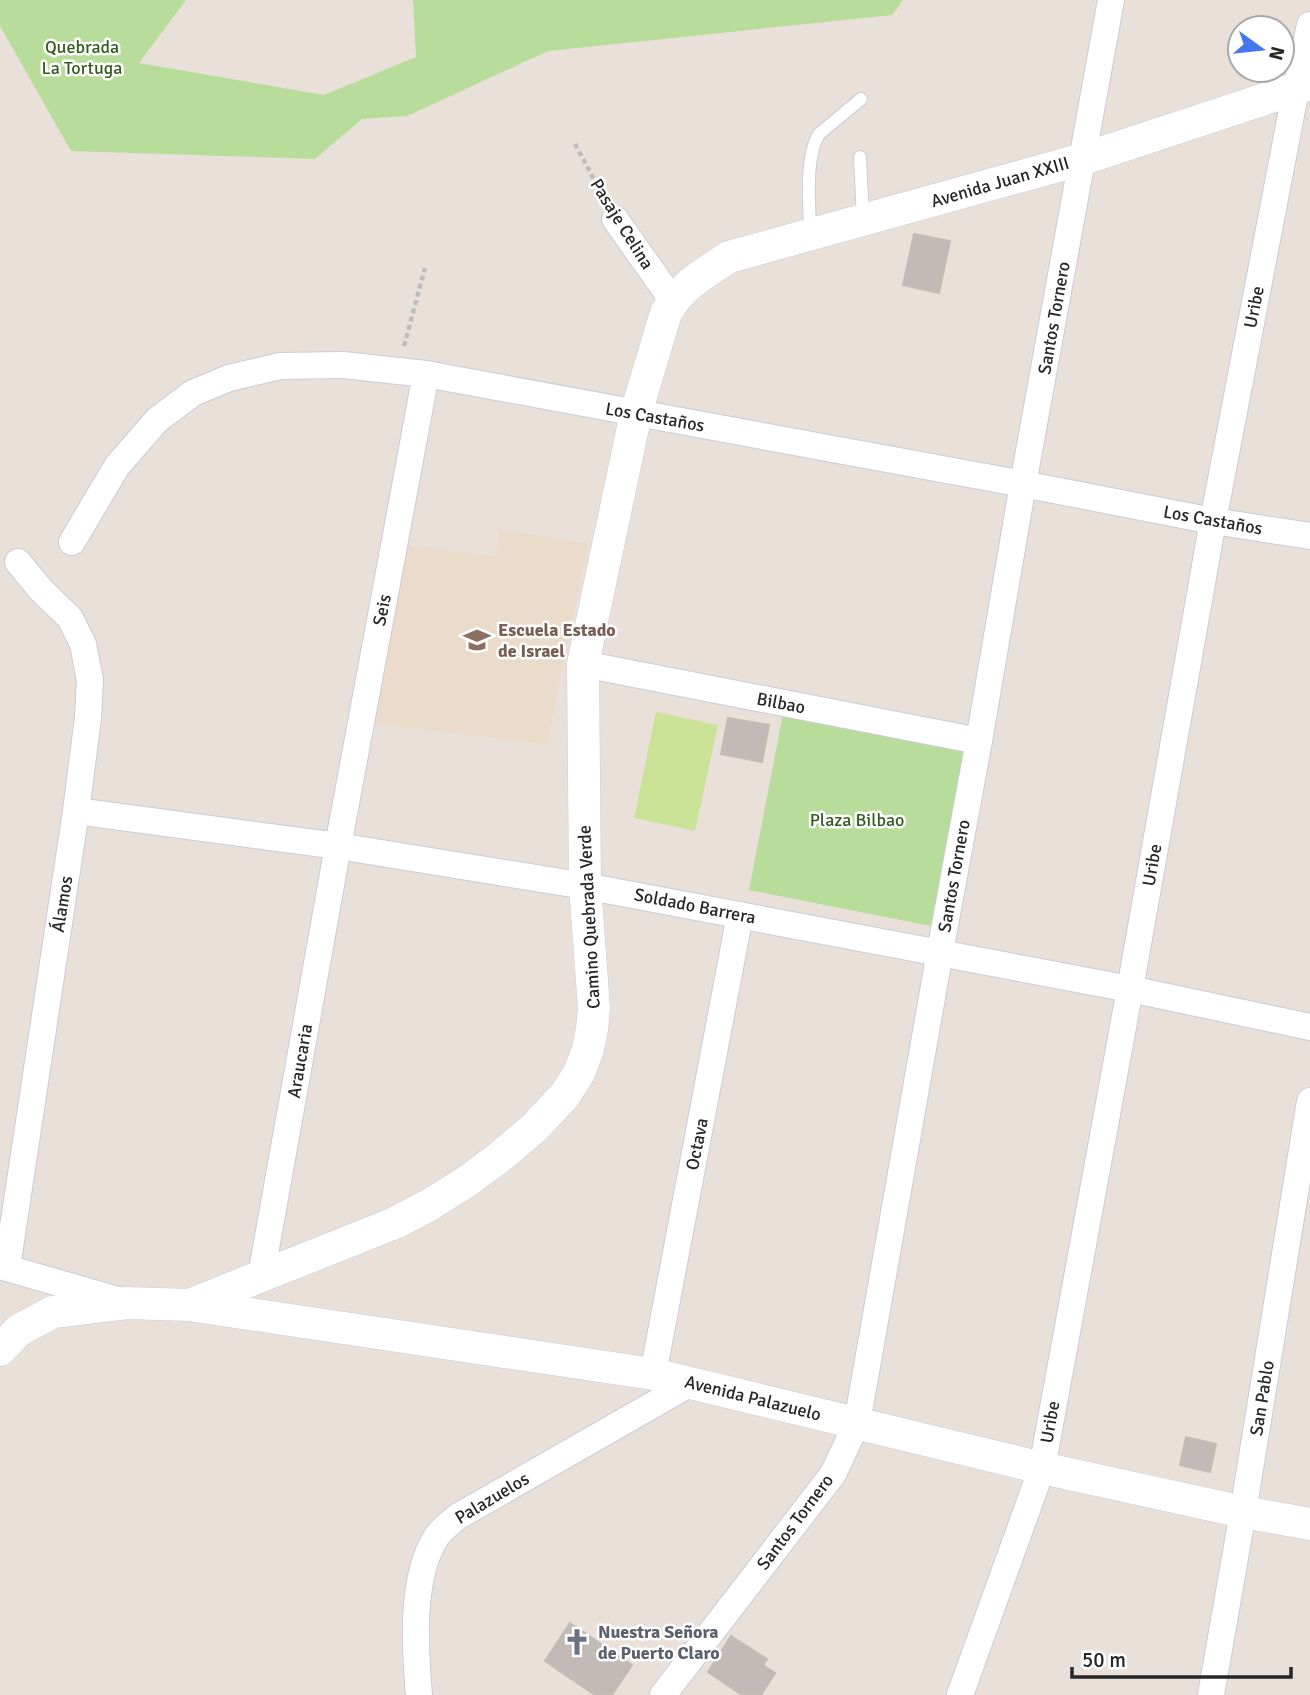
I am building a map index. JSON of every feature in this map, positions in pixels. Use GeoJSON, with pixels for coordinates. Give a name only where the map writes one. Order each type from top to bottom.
{"type":"FeatureCollection","features":[{"type":"Feature","properties":{"kind":"street","name":"Santos Tornero"},"geometry":{"type":"LineString","coordinates":[[663,1695],[833,1474],[857,1423],[1111,0]]}},
{"type":"Feature","properties":{"kind":"street","name":"Uribe"},"geometry":{"type":"LineString","coordinates":[[960,1695],[1042,1468],[1213,521],[1303,87],[1310,25]]}},
{"type":"Feature","properties":{"kind":"street","name":"Avenida Juan XXIII"},"geometry":{"type":"LineString","coordinates":[[683,291],[729,257],[1083,159],[1303,87]]}},
{"type":"Feature","properties":{"kind":"street","name":"Pasaje Celina"},"geometry":{"type":"LineString","coordinates":[[615,219],[683,291]]}},
{"type":"Feature","properties":{"kind":"street","name":"Camino Quebrada Verde"},"geometry":{"type":"LineString","coordinates":[[0,1350],[19,1330],[53,1312],[127,1303],[189,1305],[395,1223],[466,1182],[501,1156],[535,1127],[565,1095],[579,1073],[588,1049],[594,1008],[585,886],[583,664],[636,413],[666,313],[683,291]]}},
{"type":"Feature","properties":{"kind":"street","name":"Los Castaños"},"geometry":{"type":"LineString","coordinates":[[72,542],[117,466],[157,420],[193,393],[229,378],[280,366],[343,365],[426,374],[1213,521],[1310,536]]}},
{"type":"Feature","properties":{"kind":"street","name":"Seis"},"geometry":{"type":"LineString","coordinates":[[338,846],[426,374]]}},
{"type":"Feature","properties":{"kind":"street","name":"Álamos"},"geometry":{"type":"LineString","coordinates":[[3,1267],[76,811],[90,680],[83,644],[70,618],[41,590],[18,562]]}},
{"type":"Feature","properties":{"kind":"street","name":"Bilbao"},"geometry":{"type":"LineString","coordinates":[[583,664],[979,741]]}},
{"type":"Feature","properties":{"kind":"street","name":"Soldado Barrera"},"geometry":{"type":"LineString","coordinates":[[76,811],[338,846],[585,886],[940,952],[1310,1027]]}},
{"type":"Feature","properties":{"kind":"street","name":"Araucaria"},"geometry":{"type":"LineString","coordinates":[[261,1276],[338,846]]}},
{"type":"Feature","properties":{"kind":"street","name":"Octava"},"geometry":{"type":"LineString","coordinates":[[653,1374],[740,915]]}},
{"type":"Feature","properties":{"kind":"street","name":"San Pablo"},"geometry":{"type":"LineString","coordinates":[[1211,1695],[1310,1101]]}},
{"type":"Feature","properties":{"kind":"street"},"geometry":{"type":"LineString","coordinates":[[3,1267],[127,1303]]}},
{"type":"Feature","properties":{"kind":"street","name":"Avenida Palazuelo"},"geometry":{"type":"LineString","coordinates":[[189,1305],[653,1374],[1042,1468],[1310,1524]]}},
{"type":"Feature","properties":{"kind":"street","name":"Palazuelos"},"geometry":{"type":"LineString","coordinates":[[419,1695],[417,1606],[424,1562],[438,1535],[457,1517],[691,1383]]}},
{"type":"Feature","properties":{"kind":"lane"},"geometry":{"type":"LineString","coordinates":[[810,234],[810,167],[815,141],[861,99]]}},
{"type":"Feature","properties":{"kind":"lane"},"geometry":{"type":"LineString","coordinates":[[860,157],[863,220]]}},
{"type":"Feature","properties":{"kind":"path","name":"Pasaje Celina"},"geometry":{"type":"LineString","coordinates":[[575,144],[615,219]]}},
{"type":"Feature","properties":{"kind":"path"},"geometry":{"type":"LineString","coordinates":[[398,370],[425,268]]}},
{"type":"Feature","properties":{"kind":"shaded area","name":"Escuela Estado de Israel"},"geometry":{"type":"Polygon","coordinates":[[[500,529],[588,544],[547,744],[369,723],[404,544],[495,557],[500,529]]]}},
{"type":"Feature","properties":{"kind":"green space","name":"Quebrada La Tortuga"},"geometry":{"type":"Polygon","coordinates":[[[0,0],[186,0],[139,63],[324,95],[416,57],[413,0],[903,0],[892,15],[548,51],[407,116],[362,119],[315,159],[71,151],[0,26],[0,0]]]}},
{"type":"Feature","properties":{"kind":"green space"},"geometry":{"type":"Polygon","coordinates":[[[656,712],[718,725],[695,831],[634,818],[656,712]]]}},
{"type":"Feature","properties":{"kind":"green space","name":"Plaza Bilbao"},"geometry":{"type":"Polygon","coordinates":[[[783,714],[965,750],[931,926],[749,890],[783,714]]]}},
{"type":"Feature","properties":{"kind":"building"},"geometry":{"type":"Polygon","coordinates":[[[914,234],[950,241],[939,293],[903,285],[914,234]]]}},
{"type":"Feature","properties":{"kind":"building"},"geometry":{"type":"Polygon","coordinates":[[[728,718],[769,725],[762,762],[721,754],[728,718]]]}},
{"type":"Feature","properties":{"kind":"building"},"geometry":{"type":"Polygon","coordinates":[[[1186,1437],[1216,1444],[1210,1472],[1180,1465],[1186,1437]]]}},
{"type":"Feature","properties":{"kind":"building","name":"Nuestra Señora de Puerto Claro"},"geometry":{"type":"Polygon","coordinates":[[[570,1623],[632,1665],[612,1695],[595,1695],[545,1661],[570,1623]]]}},
{"type":"Feature","properties":{"kind":"building"},"geometry":{"type":"Polygon","coordinates":[[[731,1636],[767,1659],[763,1665],[775,1673],[761,1695],[742,1695],[708,1672],[731,1636]]]}},
{"type":"Feature","properties":{"kind":"place","name":"Escuela Estado de Israel"},"geometry":{"type":"Point","coordinates":[477,640]}},
{"type":"Feature","properties":{"kind":"place","name":"Nuestra Señora de Puerto Claro"},"geometry":{"type":"Point","coordinates":[577,1642]}}]}
